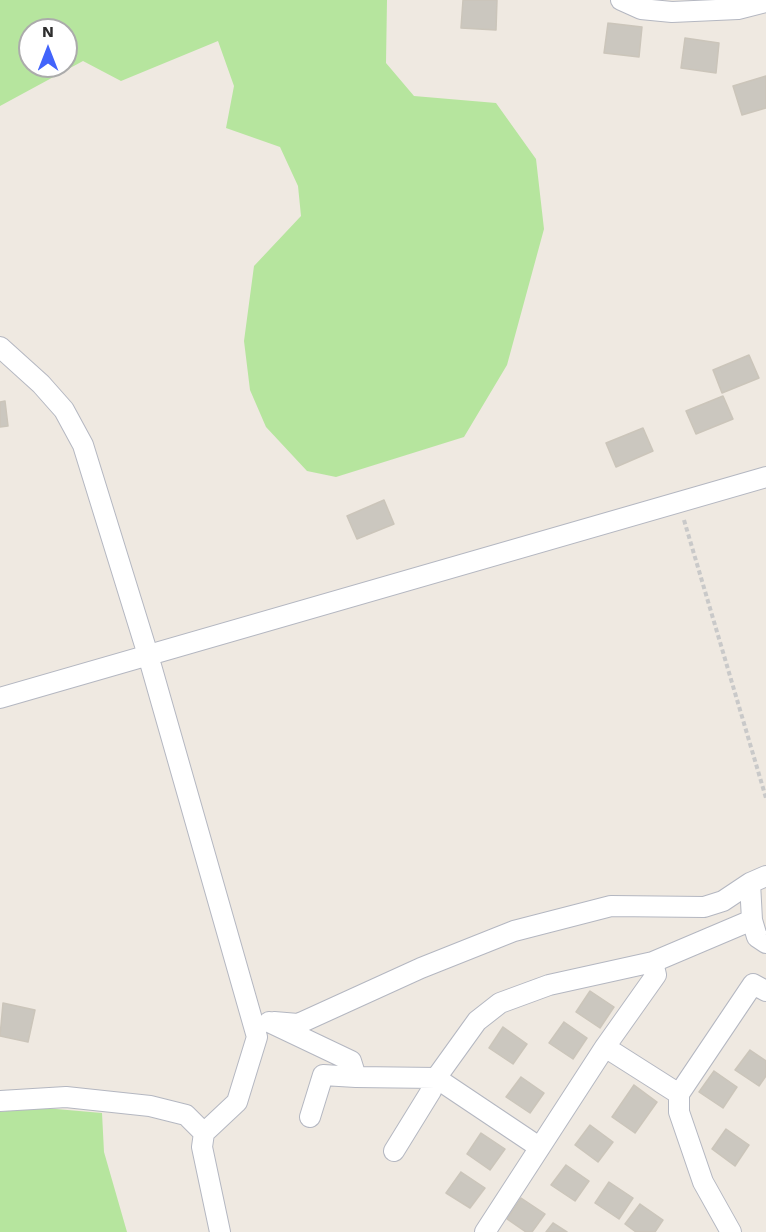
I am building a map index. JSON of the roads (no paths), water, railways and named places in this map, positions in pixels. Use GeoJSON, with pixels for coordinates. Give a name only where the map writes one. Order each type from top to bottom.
{"type":"FeatureCollection","features":[{"type":"Feature","properties":{"kind":"street"},"geometry":{"type":"LineString","coordinates":[[621,0],[641,9],[672,12],[738,9],[766,2]]}},
{"type":"Feature","properties":{"kind":"street"},"geometry":{"type":"LineString","coordinates":[[0,347],[41,384],[64,411],[82,445],[260,1020],[237,1102],[204,1133],[202,1147],[220,1232]]}},
{"type":"Feature","properties":{"kind":"street"},"geometry":{"type":"LineString","coordinates":[[0,698],[766,477]]}},
{"type":"Feature","properties":{"kind":"street"},"geometry":{"type":"LineString","coordinates":[[260,1020],[298,1024],[422,968],[514,931],[611,906],[704,907],[723,901],[758,880]]}},
{"type":"Feature","properties":{"kind":"street"},"geometry":{"type":"LineString","coordinates":[[758,880],[752,920],[757,937],[766,943]]}},
{"type":"Feature","properties":{"kind":"street"},"geometry":{"type":"LineString","coordinates":[[394,1150],[431,1091],[436,1078],[477,1021],[500,1003],[549,985],[653,962],[752,920]]}},
{"type":"Feature","properties":{"kind":"street"},"geometry":{"type":"LineString","coordinates":[[485,1232],[605,1047],[656,975],[653,962]]}},
{"type":"Feature","properties":{"kind":"street"},"geometry":{"type":"LineString","coordinates":[[731,1232],[703,1182],[679,1112],[679,1095],[753,984],[766,991]]}},
{"type":"Feature","properties":{"kind":"street"},"geometry":{"type":"LineString","coordinates":[[260,1020],[351,1061],[356,1077]]}},
{"type":"Feature","properties":{"kind":"street"},"geometry":{"type":"LineString","coordinates":[[605,1047],[679,1095]]}},
{"type":"Feature","properties":{"kind":"street"},"geometry":{"type":"LineString","coordinates":[[310,1117],[323,1075],[436,1078],[539,1147]]}},
{"type":"Feature","properties":{"kind":"street"},"geometry":{"type":"LineString","coordinates":[[0,1101],[66,1097],[150,1106],[186,1114],[204,1133]]}}]}
